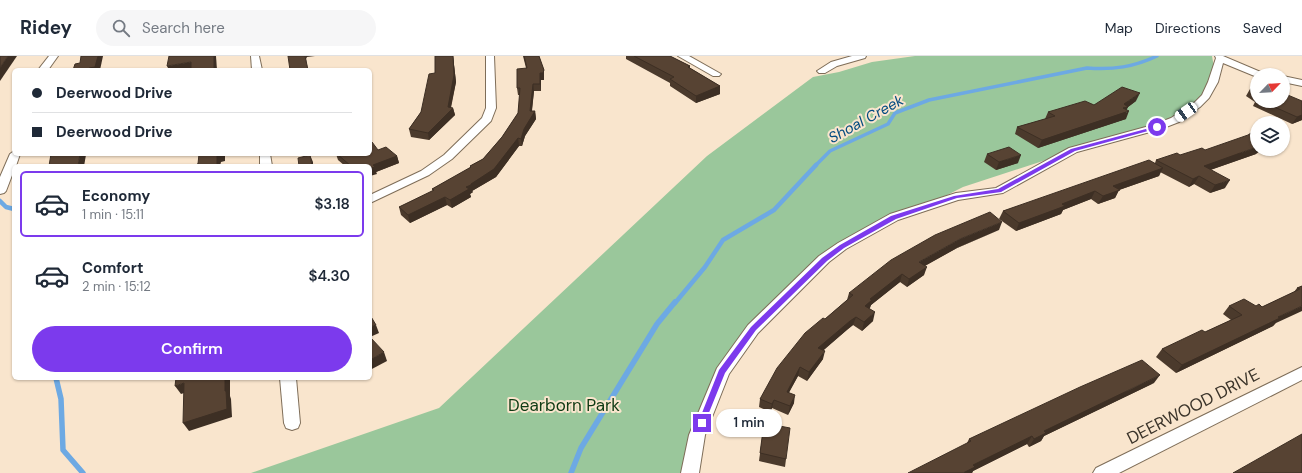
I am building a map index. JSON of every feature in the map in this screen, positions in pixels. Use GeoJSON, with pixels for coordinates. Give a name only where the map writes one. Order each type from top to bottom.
{"type":"FeatureCollection","features":[{"type":"Feature","properties":{"kind":"street"},"geometry":{"type":"LineString","coordinates":[[45,68],[54,56]]}},
{"type":"Feature","properties":{"kind":"street"},"geometry":{"type":"LineString","coordinates":[[255,56],[257,68]]}},
{"type":"Feature","properties":{"kind":"street"},"geometry":{"type":"LineString","coordinates":[[372,198],[425,173],[448,157],[487,119],[491,108],[490,56]]}},
{"type":"Feature","properties":{"kind":"street"},"geometry":{"type":"LineString","coordinates":[[682,56],[716,74]]}},
{"type":"Feature","properties":{"kind":"street"},"geometry":{"type":"LineString","coordinates":[[822,72],[834,64],[862,56]]}},
{"type":"Feature","properties":{"kind":"street"},"geometry":{"type":"LineString","coordinates":[[690,473],[696,435],[722,372],[753,328],[824,259],[842,246],[894,217],[956,197],[999,191],[1073,150],[1157,127],[1175,120],[1206,96],[1213,82],[1219,57],[1250,71]]}},
{"type":"Feature","properties":{"kind":"street"},"geometry":{"type":"LineString","coordinates":[[1290,80],[1302,83]]}},
{"type":"Feature","properties":{"kind":"street"},"geometry":{"type":"LineString","coordinates":[[0,191],[14,156]]}},
{"type":"Feature","properties":{"kind":"street","name":"DEERWOOD DRIVE"},"geometry":{"type":"LineString","coordinates":[[1102,473],[1302,373]]}},
{"type":"Feature","properties":{"kind":"street"},"geometry":{"type":"LineString","coordinates":[[288,380],[292,423]]}},
{"type":"Feature","properties":{"kind":"green space","name":"Dearborn Park"},"geometry":{"type":"Polygon","coordinates":[[[915,56],[1212,56],[1217,85],[1181,120],[1089,146],[963,187],[825,257],[723,367],[694,473],[251,473],[439,408],[707,156],[813,77],[839,72],[872,62],[915,56]]]}},
{"type":"Feature","properties":{"kind":"building"},"geometry":{"type":"Polygon","coordinates":[[[0,56],[8,56],[0,68],[0,56]]]}},
{"type":"Feature","properties":{"kind":"building"},"geometry":{"type":"Polygon","coordinates":[[[81,56],[98,56],[95,67],[74,68],[75,64],[80,63],[81,56]]]}},
{"type":"Feature","properties":{"kind":"building"},"geometry":{"type":"Polygon","coordinates":[[[169,56],[214,56],[214,68],[191,68],[191,62],[167,66],[169,56]]]}},
{"type":"Feature","properties":{"kind":"building"},"geometry":{"type":"Polygon","coordinates":[[[288,56],[305,56],[308,68],[290,68],[288,56]]]}},
{"type":"Feature","properties":{"kind":"building"},"geometry":{"type":"Polygon","coordinates":[[[435,56],[453,56],[454,75],[448,107],[453,108],[428,133],[409,129],[421,112],[429,74],[435,73],[435,56]]]}},
{"type":"Feature","properties":{"kind":"building"},"geometry":{"type":"Polygon","coordinates":[[[524,56],[539,56],[544,70],[543,73],[540,73],[540,84],[533,84],[530,111],[535,111],[524,129],[521,139],[518,138],[494,169],[466,187],[469,189],[450,200],[445,197],[408,215],[399,207],[434,190],[432,189],[483,159],[502,137],[518,113],[520,88],[517,88],[517,69],[527,68],[524,56]]]}},
{"type":"Feature","properties":{"kind":"building"},"geometry":{"type":"Polygon","coordinates":[[[634,56],[670,56],[690,66],[688,67],[720,86],[696,96],[670,79],[674,77],[634,56]]]}},
{"type":"Feature","properties":{"kind":"building"},"geometry":{"type":"Polygon","coordinates":[[[1122,87],[1140,93],[1124,104],[1128,107],[1123,108],[1129,111],[1042,140],[1017,127],[1055,116],[1048,112],[1085,101],[1094,105],[1122,87]]]}},
{"type":"Feature","properties":{"kind":"building"},"geometry":{"type":"Polygon","coordinates":[[[1290,96],[1302,101],[1302,115],[1297,117],[1277,108],[1290,108],[1290,96]]]}},
{"type":"Feature","properties":{"kind":"building"},"geometry":{"type":"Polygon","coordinates":[[[1250,134],[1250,150],[1204,166],[1230,180],[1215,185],[1199,176],[1193,179],[1156,160],[1177,153],[1180,155],[1202,148],[1205,150],[1250,134]]]}},
{"type":"Feature","properties":{"kind":"building"},"geometry":{"type":"Polygon","coordinates":[[[372,142],[378,150],[386,147],[397,156],[373,165],[375,167],[372,168],[372,164],[349,164],[339,156],[372,156],[372,142]]]}},
{"type":"Feature","properties":{"kind":"building"},"geometry":{"type":"Polygon","coordinates":[[[1009,147],[1021,155],[999,162],[987,154],[1009,147]]]}},
{"type":"Feature","properties":{"kind":"building"},"geometry":{"type":"Polygon","coordinates":[[[51,156],[80,156],[78,164],[49,164],[51,156]]]}},
{"type":"Feature","properties":{"kind":"building"},"geometry":{"type":"Polygon","coordinates":[[[199,156],[217,156],[217,164],[198,164],[199,156]]]}},
{"type":"Feature","properties":{"kind":"building"},"geometry":{"type":"Polygon","coordinates":[[[310,156],[312,164],[299,164],[298,158],[310,156]]]}},
{"type":"Feature","properties":{"kind":"building"},"geometry":{"type":"Polygon","coordinates":[[[1149,160],[1163,168],[1113,186],[1120,190],[1103,196],[1095,191],[1062,204],[1065,206],[1019,223],[1003,211],[1149,160]]]}},
{"type":"Feature","properties":{"kind":"building"},"geometry":{"type":"Polygon","coordinates":[[[990,212],[1002,222],[960,239],[919,262],[927,267],[909,279],[902,274],[870,299],[872,300],[865,306],[875,312],[864,322],[856,317],[818,348],[825,351],[809,372],[800,367],[787,392],[795,395],[790,406],[774,400],[772,404],[760,399],[777,368],[805,333],[823,318],[825,319],[853,295],[849,293],[891,260],[935,235],[990,212]]]}},
{"type":"Feature","properties":{"kind":"building"},"geometry":{"type":"Polygon","coordinates":[[[1302,286],[1302,306],[1182,365],[1162,349],[1202,330],[1205,332],[1242,315],[1229,306],[1244,299],[1256,306],[1259,304],[1262,307],[1300,289],[1297,288],[1302,286]]]}},
{"type":"Feature","properties":{"kind":"building"},"geometry":{"type":"Polygon","coordinates":[[[372,318],[376,325],[372,326],[372,318]]]}},
{"type":"Feature","properties":{"kind":"building"},"geometry":{"type":"Polygon","coordinates":[[[372,339],[384,352],[372,359],[372,339]]]}},
{"type":"Feature","properties":{"kind":"building"},"geometry":{"type":"Polygon","coordinates":[[[1142,360],[1160,375],[1044,431],[1046,433],[1034,439],[1032,436],[973,465],[975,467],[963,473],[908,473],[971,441],[969,439],[1142,360]]]}},
{"type":"Feature","properties":{"kind":"building"},"geometry":{"type":"Polygon","coordinates":[[[176,380],[225,380],[227,409],[183,423],[184,383],[175,386],[176,380]]]}},
{"type":"Feature","properties":{"kind":"building"},"geometry":{"type":"Polygon","coordinates":[[[764,423],[790,428],[786,459],[760,453],[764,423]]]}},
{"type":"Feature","properties":{"kind":"building"},"geometry":{"type":"Polygon","coordinates":[[[1302,434],[1302,473],[1233,473],[1302,434]]]}},
{"type":"Feature","properties":{"kind":"waterway","name":"Shoal Creek"},"geometry":{"type":"LineString","coordinates":[[816,165],[830,151],[888,124],[895,113],[929,100],[1087,68],[1106,69],[1123,67],[1140,63],[1157,56]]}},
{"type":"Feature","properties":{"kind":"waterway","name":"Shoal Creek"},"geometry":{"type":"LineString","coordinates":[[675,303],[705,267],[723,240],[774,210],[816,165]]}},
{"type":"Feature","properties":{"kind":"waterway"},"geometry":{"type":"LineString","coordinates":[[0,201],[6,207],[12,208]]}},
{"type":"Feature","properties":{"kind":"waterway","name":"Shoal Creek"},"geometry":{"type":"LineString","coordinates":[[571,473],[581,448],[657,324],[675,302]]}},
{"type":"Feature","properties":{"kind":"waterway"},"geometry":{"type":"LineString","coordinates":[[56,380],[61,399],[63,450],[83,473]]}},
{"type":"Feature","properties":{"kind":"route"},"geometry":{"type":"LineString","coordinates":[[702,423],[722,372],[753,328],[824,259],[842,246],[894,217],[956,197],[999,191],[1054,159],[1073,150],[1157,127]]}}]}
